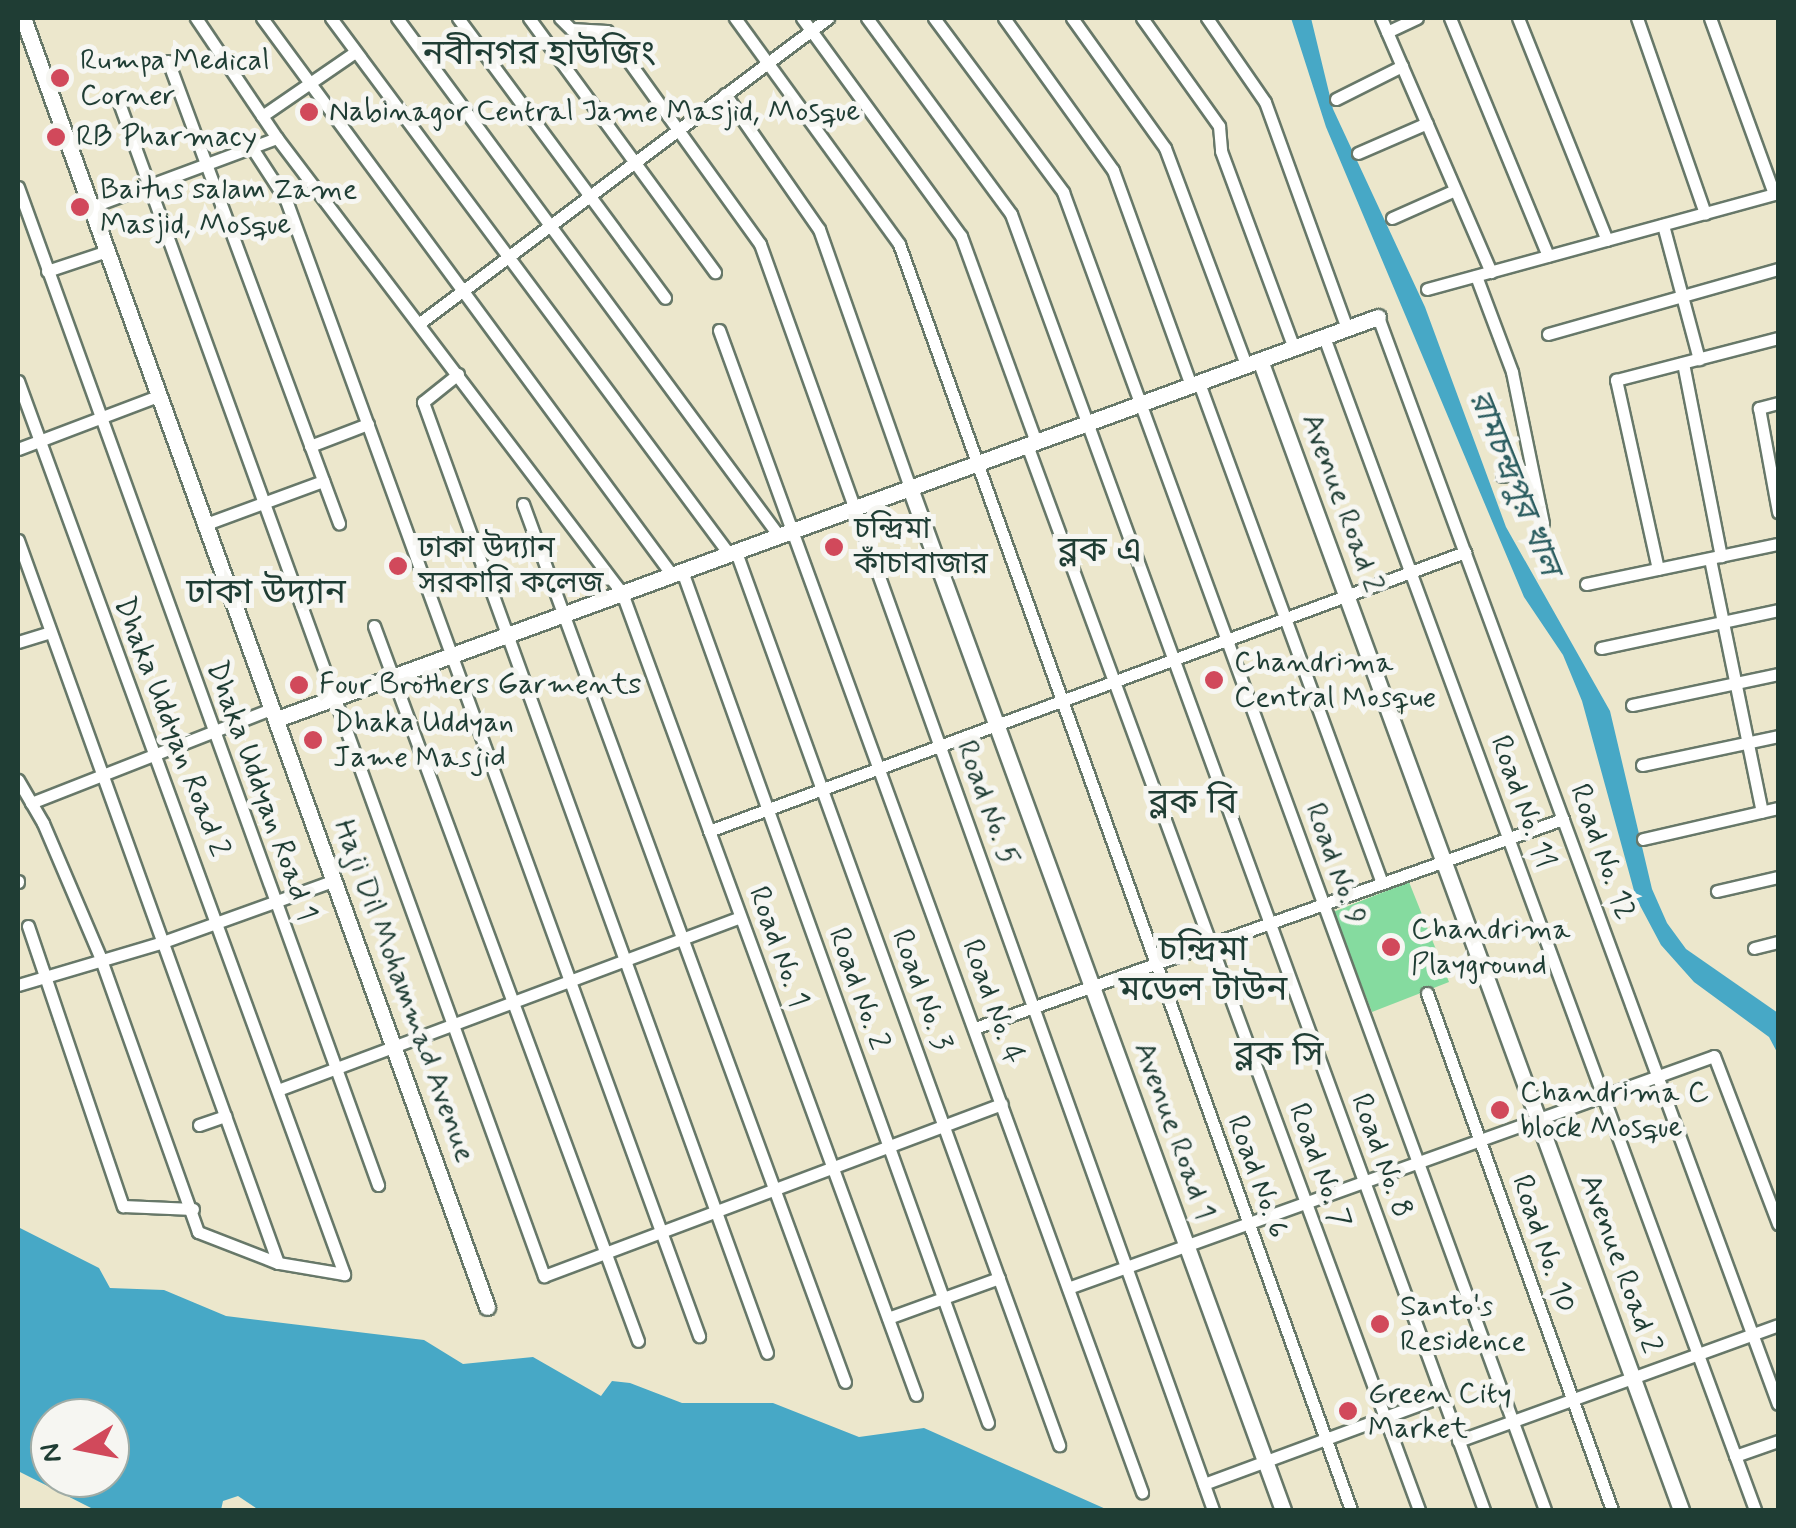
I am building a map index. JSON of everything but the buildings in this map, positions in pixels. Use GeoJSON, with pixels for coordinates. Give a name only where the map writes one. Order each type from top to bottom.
{"type":"FeatureCollection","features":[{"type":"Feature","properties":{"kind":"street","name":"Road No. 1"},"geometry":{"type":"LineString","coordinates":[[196,18],[277,138],[421,322],[622,593],[916,1395]]}},
{"type":"Feature","properties":{"kind":"street","name":"Road No. 2"},"geometry":{"type":"LineString","coordinates":[[262,18],[462,292],[677,573],[767,810],[988,1423]]}},
{"type":"Feature","properties":{"kind":"street","name":"Road No. 3"},"geometry":{"type":"LineString","coordinates":[[331,18],[505,260],[732,553],[822,789],[1060,1445]]}},
{"type":"Feature","properties":{"kind":"street"},"geometry":{"type":"LineString","coordinates":[[397,18],[787,533]]}},
{"type":"Feature","properties":{"kind":"street"},"geometry":{"type":"LineString","coordinates":[[458,18],[664,298]]}},
{"type":"Feature","properties":{"kind":"street"},"geometry":{"type":"LineString","coordinates":[[529,18],[715,272]]}},
{"type":"Feature","properties":{"kind":"street","name":"Road No. 6"},"geometry":{"type":"LineString","coordinates":[[735,18],[900,244],[975,464],[1350,1510]]}},
{"type":"Feature","properties":{"kind":"street","name":"Road No. 7"},"geometry":{"type":"LineString","coordinates":[[802,18],[960,236],[1114,681],[1419,1510]]}},
{"type":"Feature","properties":{"kind":"street"},"geometry":{"type":"LineString","coordinates":[[421,322],[828,18]]}},
{"type":"Feature","properties":{"kind":"street","name":"Road No. 8"},"geometry":{"type":"LineString","coordinates":[[868,18],[1011,214],[1484,1510]]}},
{"type":"Feature","properties":{"kind":"street","name":"Road No. 9"},"geometry":{"type":"LineString","coordinates":[[934,18],[1063,192],[1544,1510]]}},
{"type":"Feature","properties":{"kind":"street"},"geometry":{"type":"LineString","coordinates":[[1004,18],[1113,170],[1285,618],[1382,884]]}},
{"type":"Feature","properties":{"kind":"street"},"geometry":{"type":"LineString","coordinates":[[1072,18],[1165,148],[1253,363]]}},
{"type":"Feature","properties":{"kind":"street"},"geometry":{"type":"LineString","coordinates":[[1142,18],[1219,126],[1221,151],[1294,348]]}},
{"type":"Feature","properties":{"kind":"street"},"geometry":{"type":"LineString","coordinates":[[1207,18],[1265,102],[1347,328]]}},
{"type":"Feature","properties":{"kind":"street"},"geometry":{"type":"LineString","coordinates":[[1381,18],[1491,272]]}},
{"type":"Feature","properties":{"kind":"street"},"geometry":{"type":"LineString","coordinates":[[1387,32],[1417,18]]}},
{"type":"Feature","properties":{"kind":"street"},"geometry":{"type":"LineString","coordinates":[[1450,18],[1548,256]]}},
{"type":"Feature","properties":{"kind":"street"},"geometry":{"type":"LineString","coordinates":[[1518,18],[1607,240]]}},
{"type":"Feature","properties":{"kind":"street"},"geometry":{"type":"LineString","coordinates":[[1636,18],[1706,213]]}},
{"type":"Feature","properties":{"kind":"street"},"geometry":{"type":"LineString","coordinates":[[1428,290],[1776,194],[1710,18]]}},
{"type":"Feature","properties":{"kind":"street","name":"Haji Dil Mohammad Avenue"},"geometry":{"type":"LineString","coordinates":[[21,19],[396,1046],[487,1307]]}},
{"type":"Feature","properties":{"kind":"street"},"geometry":{"type":"LineString","coordinates":[[548,43],[562,20]]}},
{"type":"Feature","properties":{"kind":"street","name":"Road No. 5"},"geometry":{"type":"LineString","coordinates":[[562,20],[571,30],[607,31],[760,244],[1214,1510]]}},
{"type":"Feature","properties":{"kind":"street"},"geometry":{"type":"LineString","coordinates":[[262,116],[356,52]]}},
{"type":"Feature","properties":{"kind":"street"},"geometry":{"type":"LineString","coordinates":[[168,61],[339,524]]}},
{"type":"Feature","properties":{"kind":"street"},"geometry":{"type":"LineString","coordinates":[[1336,99],[1402,66]]}},
{"type":"Feature","properties":{"kind":"street"},"geometry":{"type":"LineString","coordinates":[[726,94],[820,229],[910,488]]}},
{"type":"Feature","properties":{"kind":"street"},"geometry":{"type":"LineString","coordinates":[[118,100],[544,1276],[1002,1104]]}},
{"type":"Feature","properties":{"kind":"street"},"geometry":{"type":"LineString","coordinates":[[1358,153],[1427,123]]}},
{"type":"Feature","properties":{"kind":"street"},"geometry":{"type":"LineString","coordinates":[[91,206],[206,164],[254,151],[277,138]]}},
{"type":"Feature","properties":{"kind":"street"},"geometry":{"type":"LineString","coordinates":[[254,151],[286,200],[700,1336]]}},
{"type":"Feature","properties":{"kind":"street","name":"Dhaka Uddyan Road 1"},"geometry":{"type":"LineString","coordinates":[[18,186],[22,210],[48,271],[378,1185]]}},
{"type":"Feature","properties":{"kind":"street"},"geometry":{"type":"LineString","coordinates":[[1392,218],[1456,190]]}},
{"type":"Feature","properties":{"kind":"street"},"geometry":{"type":"LineString","coordinates":[[1663,225],[1699,359]]}},
{"type":"Feature","properties":{"kind":"street"},"geometry":{"type":"LineString","coordinates":[[48,271],[107,250]]}},
{"type":"Feature","properties":{"kind":"street"},"geometry":{"type":"LineString","coordinates":[[1548,334],[1778,269]]}},
{"type":"Feature","properties":{"kind":"street"},"geometry":{"type":"LineString","coordinates":[[1476,276],[1512,372],[1543,523]]}},
{"type":"Feature","properties":{"kind":"street"},"geometry":{"type":"LineString","coordinates":[[31,802],[213,730],[335,698],[1378,317]]}},
{"type":"Feature","properties":{"kind":"street","name":"Road No. 12"},"geometry":{"type":"LineString","coordinates":[[1378,317],[1778,1404]]}},
{"type":"Feature","properties":{"kind":"street","name":"Road No. 4"},"geometry":{"type":"LineString","coordinates":[[720,330],[787,533],[881,768],[1142,1492]]}},
{"type":"Feature","properties":{"kind":"street","name":"Road No. 11"},"geometry":{"type":"LineString","coordinates":[[1324,337],[1755,1510]]}},
{"type":"Feature","properties":{"kind":"street"},"geometry":{"type":"LineString","coordinates":[[1658,569],[1616,380],[1778,338]]}},
{"type":"Feature","properties":{"kind":"street","name":"Avenue Road 2"},"geometry":{"type":"LineString","coordinates":[[1253,363],[1346,596],[1681,1510]]}},
{"type":"Feature","properties":{"kind":"street"},"geometry":{"type":"LineString","coordinates":[[1683,363],[1723,622],[1762,812]]}},
{"type":"Feature","properties":{"kind":"street"},"geometry":{"type":"LineString","coordinates":[[458,374],[423,402],[767,1353]]}},
{"type":"Feature","properties":{"kind":"street","name":"Dhaka Uddyan Road 2"},"geometry":{"type":"LineString","coordinates":[[18,381],[344,1274],[278,1263]]}},
{"type":"Feature","properties":{"kind":"street"},"geometry":{"type":"LineString","coordinates":[[18,450],[160,394]]}},
{"type":"Feature","properties":{"kind":"street"},"geometry":{"type":"LineString","coordinates":[[1778,404],[1758,408],[1778,512]]}},
{"type":"Feature","properties":{"kind":"street"},"geometry":{"type":"LineString","coordinates":[[310,446],[368,424]]}},
{"type":"Feature","properties":{"kind":"street"},"geometry":{"type":"LineString","coordinates":[[1502,476],[1530,470]]}},
{"type":"Feature","properties":{"kind":"street"},"geometry":{"type":"LineString","coordinates":[[206,524],[323,481]]}},
{"type":"Feature","properties":{"kind":"street","name":"Avenue Road 1"},"geometry":{"type":"LineString","coordinates":[[910,488],[1283,1510]]}},
{"type":"Feature","properties":{"kind":"street"},"geometry":{"type":"LineString","coordinates":[[523,504],[845,1382]]}},
{"type":"Feature","properties":{"kind":"street"},"geometry":{"type":"LineString","coordinates":[[18,540],[278,1263]]}},
{"type":"Feature","properties":{"kind":"street"},"geometry":{"type":"LineString","coordinates":[[1586,584],[1778,544]]}},
{"type":"Feature","properties":{"kind":"street"},"geometry":{"type":"LineString","coordinates":[[709,831],[1465,552]]}},
{"type":"Feature","properties":{"kind":"street"},"geometry":{"type":"LineString","coordinates":[[1601,648],[1778,610]]}},
{"type":"Feature","properties":{"kind":"street"},"geometry":{"type":"LineString","coordinates":[[374,626],[638,1341]]}},
{"type":"Feature","properties":{"kind":"street"},"geometry":{"type":"LineString","coordinates":[[18,642],[51,632]]}},
{"type":"Feature","properties":{"kind":"street"},"geometry":{"type":"LineString","coordinates":[[1632,705],[1778,674]]}},
{"type":"Feature","properties":{"kind":"street"},"geometry":{"type":"LineString","coordinates":[[1642,764],[1778,736]]}},
{"type":"Feature","properties":{"kind":"street"},"geometry":{"type":"LineString","coordinates":[[18,780],[102,960],[198,1232],[278,1263]]}},
{"type":"Feature","properties":{"kind":"street"},"geometry":{"type":"LineString","coordinates":[[1644,838],[1778,808]]}},
{"type":"Feature","properties":{"kind":"street"},"geometry":{"type":"LineString","coordinates":[[975,1028],[1563,819]]}},
{"type":"Feature","properties":{"kind":"street"},"geometry":{"type":"LineString","coordinates":[[1717,891],[1778,877]]}},
{"type":"Feature","properties":{"kind":"street"},"geometry":{"type":"LineString","coordinates":[[18,986],[219,924],[335,880]]}},
{"type":"Feature","properties":{"kind":"street"},"geometry":{"type":"LineString","coordinates":[[278,1090],[740,917]]}},
{"type":"Feature","properties":{"kind":"street"},"geometry":{"type":"LineString","coordinates":[[28,926],[49,976],[124,1206],[192,1210]]}},
{"type":"Feature","properties":{"kind":"street"},"geometry":{"type":"LineString","coordinates":[[1754,948],[1778,942]]}},
{"type":"Feature","properties":{"kind":"street","name":"Road No. 10"},"geometry":{"type":"LineString","coordinates":[[1427,993],[1612,1510]]}},
{"type":"Feature","properties":{"kind":"street"},"geometry":{"type":"LineString","coordinates":[[1068,1288],[1714,1056],[1778,1224]]}},
{"type":"Feature","properties":{"kind":"street"},"geometry":{"type":"LineString","coordinates":[[199,1125],[225,1116]]}},
{"type":"Feature","properties":{"kind":"street"},"geometry":{"type":"LineString","coordinates":[[888,1318],[999,1278]]}},
{"type":"Feature","properties":{"kind":"street"},"geometry":{"type":"LineString","coordinates":[[1458,1442],[1778,1325]]}},
{"type":"Feature","properties":{"kind":"street"},"geometry":{"type":"LineString","coordinates":[[1204,1484],[1442,1396]]}},
{"type":"Feature","properties":{"kind":"street"},"geometry":{"type":"LineString","coordinates":[[1735,1456],[1778,1440]]}},
{"type":"Feature","properties":{"kind":"green space","name":"Chandrima Playground"},"geometry":{"type":"Polygon","coordinates":[[[1409,882],[1449,982],[1372,1012],[1333,912],[1409,882]]]}},
{"type":"Feature","properties":{"kind":"water"},"geometry":{"type":"Polygon","coordinates":[[[1291,18],[1311,18],[1333,109],[1425,307],[1506,527],[1610,711],[1652,889],[1667,923],[1686,949],[1778,1013],[1778,1054],[1769,1037],[1694,982],[1661,945],[1636,898],[1582,701],[1563,655],[1524,597],[1326,127],[1291,18]]]}},
{"type":"Feature","properties":{"kind":"water"},"geometry":{"type":"Polygon","coordinates":[[[18,1227],[99,1268],[110,1288],[164,1290],[226,1316],[424,1340],[463,1364],[533,1357],[601,1396],[612,1381],[630,1383],[682,1403],[773,1403],[859,1437],[924,1428],[1108,1510],[259,1510],[238,1496],[223,1501],[221,1510],[95,1510],[71,1498],[130,1498],[130,1398],[30,1398],[30,1477],[18,1471],[18,1227]]]}},
{"type":"Feature","properties":{"kind":"place","name":"Rumpa Medical Corner"},"geometry":{"type":"Point","coordinates":[60,78]}},
{"type":"Feature","properties":{"kind":"place","name":"Nabinagor Central Jame Masjid, Mosque"},"geometry":{"type":"Point","coordinates":[309,112]}},
{"type":"Feature","properties":{"kind":"place","name":"RB Pharmacy"},"geometry":{"type":"Point","coordinates":[56,137]}},
{"type":"Feature","properties":{"kind":"place","name":"Baitus salam Zame Masjid, Mosque"},"geometry":{"type":"Point","coordinates":[80,207]}},
{"type":"Feature","properties":{"kind":"place","name":"চন্দ্রিমা কাঁচাবাজার"},"geometry":{"type":"Point","coordinates":[834,547]}},
{"type":"Feature","properties":{"kind":"place","name":"ঢাকা উদ্যান সরকারি কলেজ"},"geometry":{"type":"Point","coordinates":[398,566]}},
{"type":"Feature","properties":{"kind":"place","name":"Chandrima Central Mosque"},"geometry":{"type":"Point","coordinates":[1214,680]}},
{"type":"Feature","properties":{"kind":"place","name":"Four Brothers Garments"},"geometry":{"type":"Point","coordinates":[299,685]}},
{"type":"Feature","properties":{"kind":"place","name":"Dhaka Uddyan Jame Masjid"},"geometry":{"type":"Point","coordinates":[313,740]}},
{"type":"Feature","properties":{"kind":"place","name":"Chandrima Playground"},"geometry":{"type":"Point","coordinates":[1391,947]}},
{"type":"Feature","properties":{"kind":"place","name":"Chandrima C block Mosque"},"geometry":{"type":"Point","coordinates":[1500,1110]}},
{"type":"Feature","properties":{"kind":"place","name":"Santo's Residence"},"geometry":{"type":"Point","coordinates":[1380,1324]}},
{"type":"Feature","properties":{"kind":"place","name":"Green City Market"},"geometry":{"type":"Point","coordinates":[1348,1411]}},
{"type":"Feature","properties":{"kind":"district","name":"নবীনগর হাউজিং"},"geometry":{"type":"Point","coordinates":[539,54]}},
{"type":"Feature","properties":{"kind":"district","name":"ব্লক এ"},"geometry":{"type":"Point","coordinates":[1100,551]}},
{"type":"Feature","properties":{"kind":"district","name":"ঢাকা উদ্যান"},"geometry":{"type":"Point","coordinates":[266,593]}},
{"type":"Feature","properties":{"kind":"district","name":"ব্লক বি"},"geometry":{"type":"Point","coordinates":[1193,803]}},
{"type":"Feature","properties":{"kind":"district","name":"চন্দ্রিমা মডেল টাউন"},"geometry":{"type":"Point","coordinates":[1203,970]}},
{"type":"Feature","properties":{"kind":"district","name":"ব্লক সি"},"geometry":{"type":"Point","coordinates":[1279,1055]}},
{"type":"Feature","properties":{"kind":"water label","name":"রামচন্দ্রপুর খাল"},"geometry":{"type":"Point","coordinates":[1514,483]}}]}
